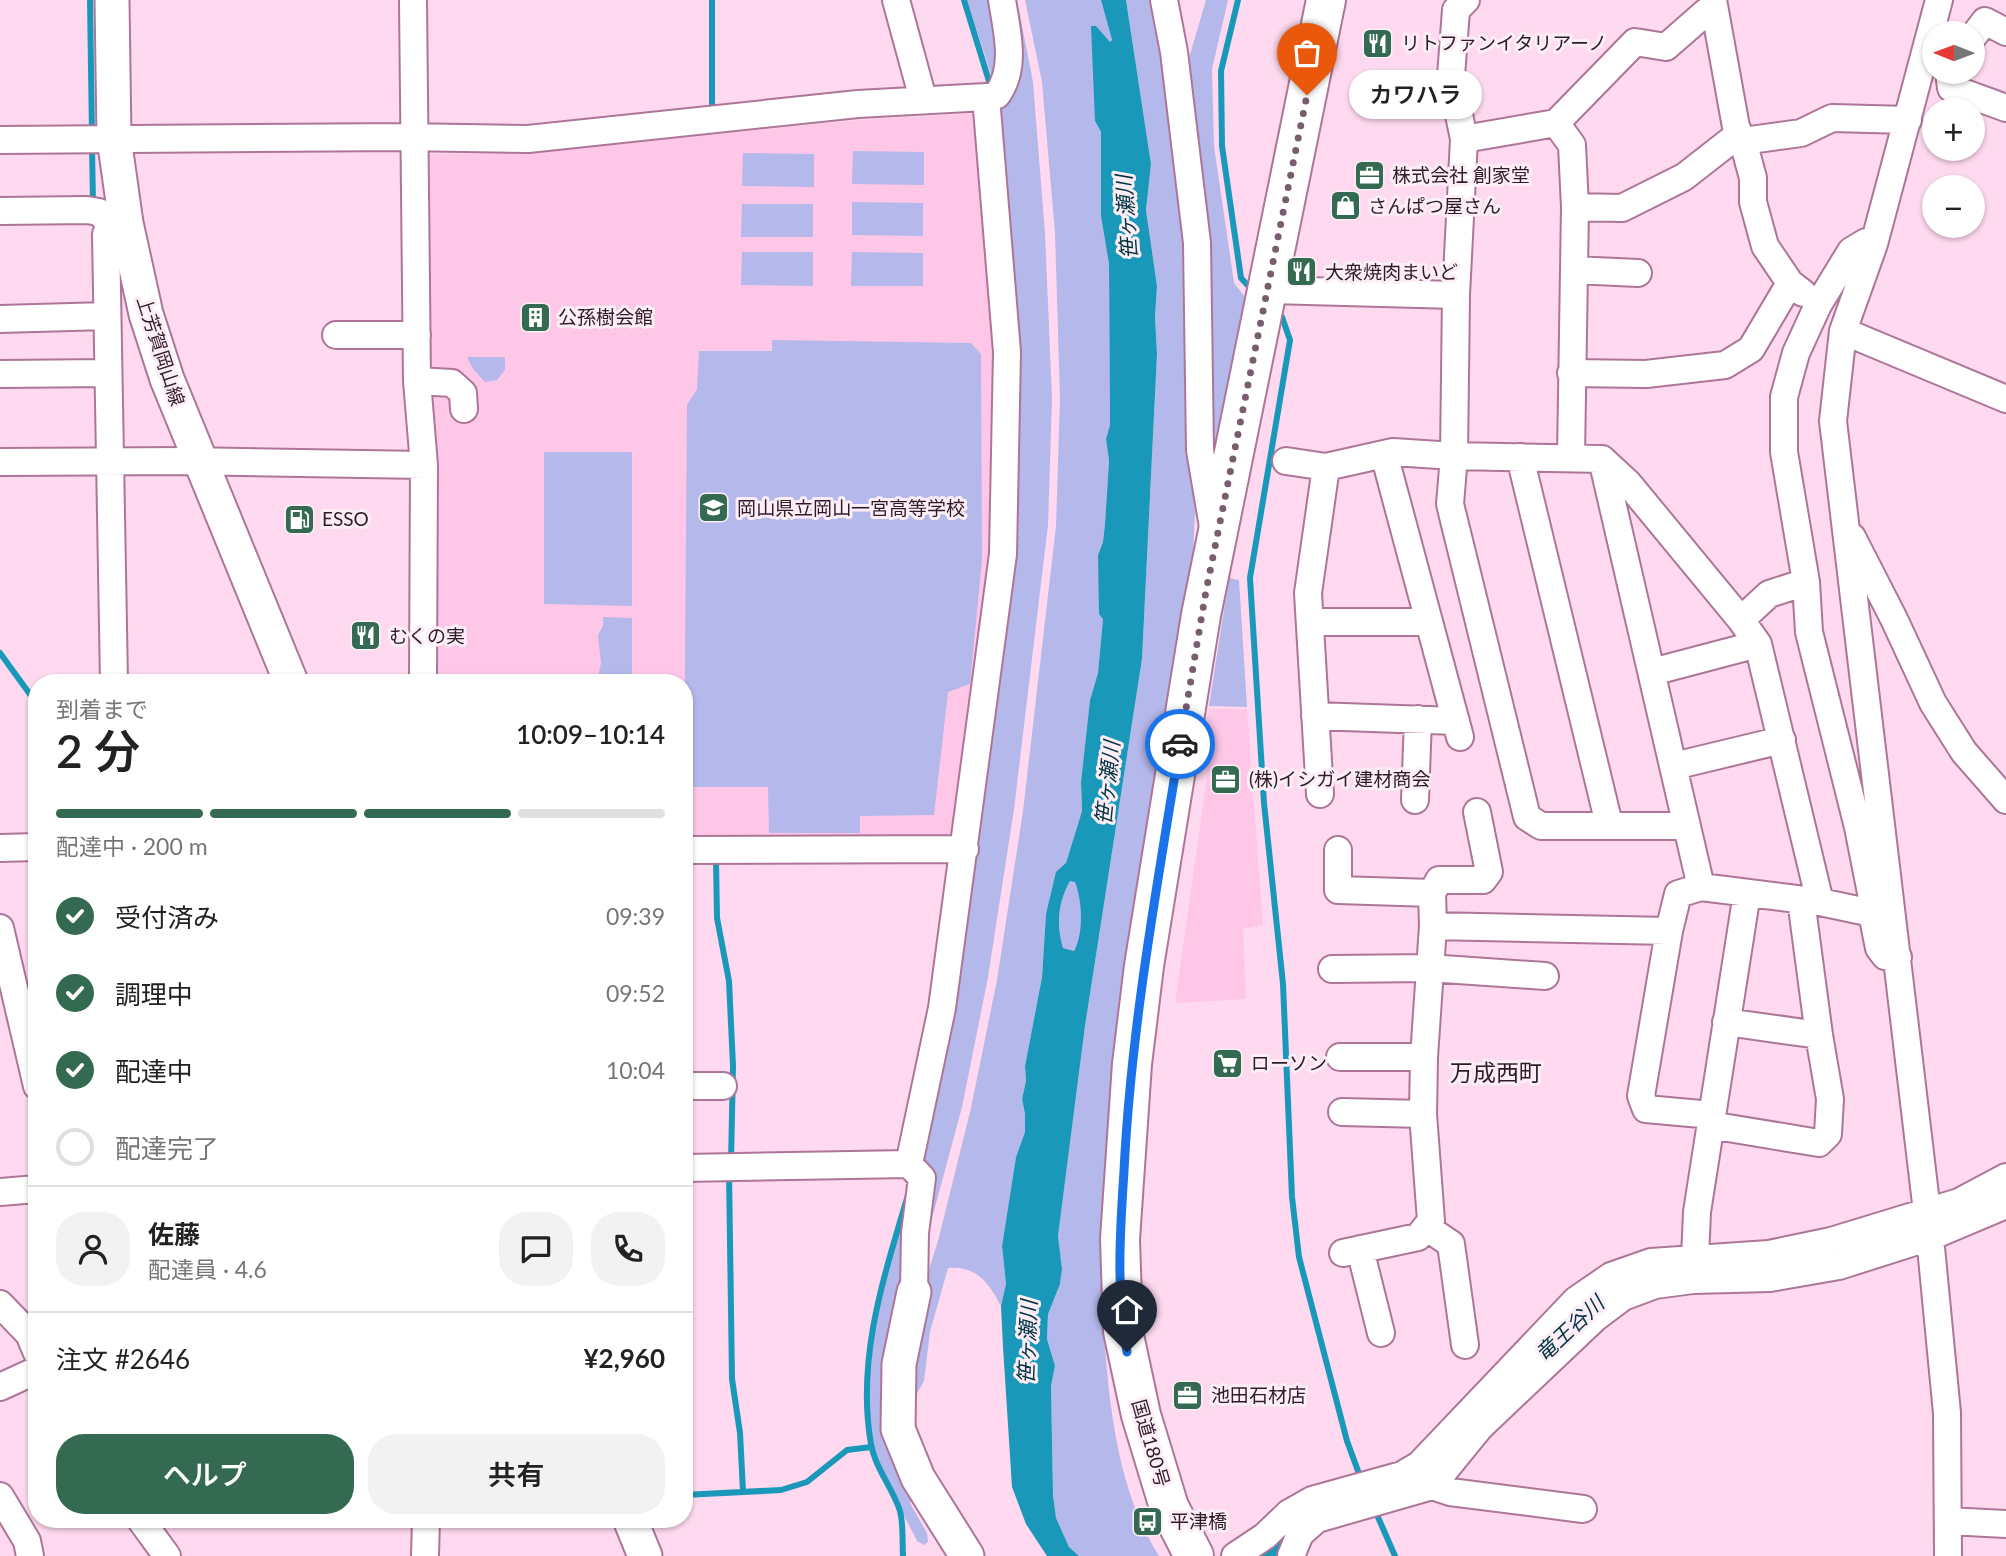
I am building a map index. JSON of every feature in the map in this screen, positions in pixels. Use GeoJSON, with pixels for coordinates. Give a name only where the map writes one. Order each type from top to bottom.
{"type":"FeatureCollection","features":[{"type":"Feature","properties":{"kind":"highway","name":"国道180号"},"geometry":{"type":"LineString","coordinates":[[1194,1556],[1169,1507],[1141,1415],[1123,1331],[1120,1239],[1132,1064],[1144,966],[1201,615],[1326,0]]}},
{"type":"Feature","properties":{"kind":"main road","name":"上芳賀岡山線"},"geometry":{"type":"LineString","coordinates":[[112,0],[99,138],[106,218],[146,314],[167,379],[288,674]]}},
{"type":"Feature","properties":{"kind":"main road"},"geometry":{"type":"LineString","coordinates":[[914,1292],[899,1364],[898,1429],[918,1478],[967,1556]]}},
{"type":"Feature","properties":{"kind":"main road"},"geometry":{"type":"LineString","coordinates":[[634,1528],[645,1556]]}},
{"type":"Feature","properties":{"kind":"street"},"geometry":{"type":"LineString","coordinates":[[413,0],[412,143],[423,674]]}},
{"type":"Feature","properties":{"kind":"street"},"geometry":{"type":"LineString","coordinates":[[896,0],[923,99]]}},
{"type":"Feature","properties":{"kind":"street"},"geometry":{"type":"LineString","coordinates":[[0,140],[99,138],[412,143],[528,139],[923,99],[986,105],[997,95],[1009,74],[1008,37],[1002,0]]}},
{"type":"Feature","properties":{"kind":"street"},"geometry":{"type":"LineString","coordinates":[[1164,0],[1174,51],[1197,243],[1200,450],[1215,542]]}},
{"type":"Feature","properties":{"kind":"street"},"geometry":{"type":"LineString","coordinates":[[1466,0],[1456,10],[1451,76],[1464,139],[1456,295],[1454,456],[1450,504],[1527,817],[1541,826],[1687,825]]}},
{"type":"Feature","properties":{"kind":"street"},"geometry":{"type":"LineString","coordinates":[[1935,21],[1939,0]]}},
{"type":"Feature","properties":{"kind":"street"},"geometry":{"type":"LineString","coordinates":[[1464,139],[1556,123],[1635,42],[1666,47],[1713,3]]}},
{"type":"Feature","properties":{"kind":"street"},"geometry":{"type":"LineString","coordinates":[[1713,3],[1736,127],[1753,178],[1753,202],[1765,246],[1790,283],[1818,305]]}},
{"type":"Feature","properties":{"kind":"street"},"geometry":{"type":"LineString","coordinates":[[1922,77],[1874,244],[1843,331],[1833,421],[1929,1225],[1947,1413],[1948,1556]]}},
{"type":"Feature","properties":{"kind":"street"},"geometry":{"type":"LineString","coordinates":[[1951,84],[1951,88],[2006,108]]}},
{"type":"Feature","properties":{"kind":"street"},"geometry":{"type":"LineString","coordinates":[[914,1292],[914,1170],[942,1008],[965,849],[1003,554],[1007,352],[986,105]]}},
{"type":"Feature","properties":{"kind":"street"},"geometry":{"type":"LineString","coordinates":[[1575,207],[1622,208],[1684,177],[1741,138],[1801,133],[1832,118],[1908,120]]}},
{"type":"Feature","properties":{"kind":"street"},"geometry":{"type":"LineString","coordinates":[[1556,123],[1572,145],[1575,207],[1571,457]]}},
{"type":"Feature","properties":{"kind":"street"},"geometry":{"type":"LineString","coordinates":[[0,211],[106,218],[98,316],[101,461],[114,674]]}},
{"type":"Feature","properties":{"kind":"street"},"geometry":{"type":"LineString","coordinates":[[1874,244],[1866,242],[1851,251],[1818,305],[1796,353],[1784,397],[1784,452],[1806,582],[1809,632],[1858,827],[1879,948],[1885,956],[1898,957]]}},
{"type":"Feature","properties":{"kind":"street"},"geometry":{"type":"LineString","coordinates":[[1574,270],[1638,273]]}},
{"type":"Feature","properties":{"kind":"street"},"geometry":{"type":"LineString","coordinates":[[1571,373],[1646,374],[1725,365],[1751,349],[1790,283]]}},
{"type":"Feature","properties":{"kind":"street"},"geometry":{"type":"LineString","coordinates":[[1266,290],[1456,295]]}},
{"type":"Feature","properties":{"kind":"street"},"geometry":{"type":"LineString","coordinates":[[0,319],[98,316]]}},
{"type":"Feature","properties":{"kind":"street"},"geometry":{"type":"LineString","coordinates":[[1843,331],[2006,399]]}},
{"type":"Feature","properties":{"kind":"street"},"geometry":{"type":"LineString","coordinates":[[336,334],[417,335]]}},
{"type":"Feature","properties":{"kind":"street"},"geometry":{"type":"LineString","coordinates":[[0,374],[99,373]]}},
{"type":"Feature","properties":{"kind":"street"},"geometry":{"type":"LineString","coordinates":[[417,381],[453,383],[463,393],[464,409]]}},
{"type":"Feature","properties":{"kind":"street"},"geometry":{"type":"LineString","coordinates":[[1286,461],[1326,467],[1393,452],[1602,459],[1628,483],[1758,644],[1782,740],[1811,901],[1819,1035],[1829,1099],[1828,1134],[1819,1143],[1646,1109],[1641,1096],[1669,931],[1678,894],[1701,887],[1811,901],[1872,913]]}},
{"type":"Feature","properties":{"kind":"street"},"geometry":{"type":"LineString","coordinates":[[1315,716],[1418,719],[1458,729],[1384,454]]}},
{"type":"Feature","properties":{"kind":"street"},"geometry":{"type":"LineString","coordinates":[[1520,457],[1609,824]]}},
{"type":"Feature","properties":{"kind":"street"},"geometry":{"type":"LineString","coordinates":[[1602,459],[1701,887]]}},
{"type":"Feature","properties":{"kind":"street"},"geometry":{"type":"LineString","coordinates":[[0,462],[418,465]]}},
{"type":"Feature","properties":{"kind":"street"},"geometry":{"type":"LineString","coordinates":[[1320,794],[1308,593],[1326,467]]}},
{"type":"Feature","properties":{"kind":"street"},"geometry":{"type":"LineString","coordinates":[[1844,524],[1894,619],[1933,704],[1964,752],[1990,785],[2006,800]]}},
{"type":"Feature","properties":{"kind":"street"},"geometry":{"type":"LineString","coordinates":[[1741,620],[1769,594],[1806,582]]}},
{"type":"Feature","properties":{"kind":"street"},"geometry":{"type":"LineString","coordinates":[[1310,622],[1429,622]]}},
{"type":"Feature","properties":{"kind":"street"},"geometry":{"type":"LineString","coordinates":[[1652,672],[1758,644]]}},
{"type":"Feature","properties":{"kind":"street"},"geometry":{"type":"LineString","coordinates":[[1415,800],[1418,719]]}},
{"type":"Feature","properties":{"kind":"street"},"geometry":{"type":"LineString","coordinates":[[1674,766],[1782,740]]}},
{"type":"Feature","properties":{"kind":"street"},"geometry":{"type":"LineString","coordinates":[[1381,1333],[1352,1251],[1418,1237],[1431,1221],[1423,1114],[1433,926],[1432,893],[1440,880],[1483,880],[1489,872],[1477,812]]}},
{"type":"Feature","properties":{"kind":"street"},"geometry":{"type":"LineString","coordinates":[[0,848],[28,847]]}},
{"type":"Feature","properties":{"kind":"street"},"geometry":{"type":"LineString","coordinates":[[693,850],[965,849]]}},
{"type":"Feature","properties":{"kind":"street"},"geometry":{"type":"LineString","coordinates":[[1338,850],[1339,890],[1432,893]]}},
{"type":"Feature","properties":{"kind":"street"},"geometry":{"type":"LineString","coordinates":[[1695,1258],[1697,1212],[1747,892]]}},
{"type":"Feature","properties":{"kind":"street"},"geometry":{"type":"LineString","coordinates":[[1433,926],[1669,931]]}},
{"type":"Feature","properties":{"kind":"street"},"geometry":{"type":"LineString","coordinates":[[0,928],[28,1048]]}},
{"type":"Feature","properties":{"kind":"street"},"geometry":{"type":"LineString","coordinates":[[1332,969],[1429,968],[1545,976]]}},
{"type":"Feature","properties":{"kind":"street"},"geometry":{"type":"LineString","coordinates":[[1726,1022],[1819,1035]]}},
{"type":"Feature","properties":{"kind":"street"},"geometry":{"type":"LineString","coordinates":[[1340,1057],[1424,1057]]}},
{"type":"Feature","properties":{"kind":"street"},"geometry":{"type":"LineString","coordinates":[[693,1086],[723,1086]]}},
{"type":"Feature","properties":{"kind":"street"},"geometry":{"type":"LineString","coordinates":[[1342,1112],[1423,1114]]}},
{"type":"Feature","properties":{"kind":"street"},"geometry":{"type":"LineString","coordinates":[[693,1168],[914,1170]]}},
{"type":"Feature","properties":{"kind":"street"},"geometry":{"type":"LineString","coordinates":[[1432,1486],[1480,1427],[1595,1318],[1623,1297],[1655,1285],[1680,1281],[1770,1278],[1839,1266],[1929,1225],[1959,1202],[2006,1177]]}},
{"type":"Feature","properties":{"kind":"street"},"geometry":{"type":"LineString","coordinates":[[0,1192],[28,1190]]}},
{"type":"Feature","properties":{"kind":"street"},"geometry":{"type":"LineString","coordinates":[[1380,1490],[1419,1465],[1576,1300],[1611,1276],[1651,1262],[1769,1254],[1929,1225],[2006,1205]]}},
{"type":"Feature","properties":{"kind":"street"},"geometry":{"type":"LineString","coordinates":[[1426,1227],[1451,1244],[1465,1345]]}},
{"type":"Feature","properties":{"kind":"street"},"geometry":{"type":"LineString","coordinates":[[0,1304],[28,1333]]}},
{"type":"Feature","properties":{"kind":"street"},"geometry":{"type":"LineString","coordinates":[[0,1387],[28,1374]]}},
{"type":"Feature","properties":{"kind":"street"},"geometry":{"type":"LineString","coordinates":[[1235,1556],[1280,1548],[1289,1513],[1312,1500],[1352,1498],[1380,1490],[1432,1486],[1450,1492],[1583,1508]]}},
{"type":"Feature","properties":{"kind":"street"},"geometry":{"type":"LineString","coordinates":[[0,1496],[27,1541],[30,1556]]}},
{"type":"Feature","properties":{"kind":"street"},"geometry":{"type":"LineString","coordinates":[[1948,1521],[2006,1524]]}},
{"type":"Feature","properties":{"kind":"street"},"geometry":{"type":"LineString","coordinates":[[147,1528],[167,1556]]}},
{"type":"Feature","properties":{"kind":"street"},"geometry":{"type":"LineString","coordinates":[[425,1556],[426,1528]]}},
{"type":"Feature","properties":{"kind":"shaded area"},"geometry":{"type":"Polygon","coordinates":[[[967,0],[996,0],[1002,36],[993,80],[967,0]]]}},
{"type":"Feature","properties":{"kind":"shaded area"},"geometry":{"type":"Polygon","coordinates":[[[1008,0],[1017,0],[1033,82],[1045,233],[1052,398],[1048,525],[1014,809],[988,977],[962,1107],[927,1237],[921,1167],[953,1011],[976,859],[1011,554],[997,107],[1008,0]]]}},
{"type":"Feature","properties":{"kind":"shaded area"},"geometry":{"type":"Polygon","coordinates":[[[1025,0],[1101,0],[1112,40],[1110,43],[1096,26],[1095,121],[1101,132],[1101,216],[1109,264],[1110,426],[1106,439],[1109,461],[1103,542],[1098,555],[1103,619],[1098,673],[1090,700],[1081,782],[1082,811],[1046,914],[1042,977],[1025,1066],[1026,1081],[1022,1099],[1025,1132],[1016,1157],[1002,1246],[1006,1284],[1001,1306],[980,1277],[966,1269],[948,1268],[930,1332],[924,1381],[916,1395],[913,1410],[905,1365],[971,1108],[997,980],[1023,811],[1056,526],[1060,398],[1055,233],[1042,82],[1025,0]]]}},
{"type":"Feature","properties":{"kind":"shaded area"},"geometry":{"type":"Polygon","coordinates":[[[1126,0],[1154,0],[1186,243],[1195,512],[1192,576],[1104,1332],[1118,1448],[1134,1504],[1159,1556],[1079,1556],[1069,1547],[1056,1518],[1053,1495],[1051,1386],[1055,1366],[1047,1339],[1048,1313],[1060,1284],[1062,1269],[1058,1236],[1085,1026],[1142,659],[1157,354],[1157,286],[1146,210],[1151,164],[1126,0]]]}},
{"type":"Feature","properties":{"kind":"shaded area"},"geometry":{"type":"Polygon","coordinates":[[[1206,0],[1228,0],[1212,69],[1214,146],[1234,283],[1253,307],[1218,489],[1210,449],[1212,294],[1206,283],[1186,93],[1189,58],[1206,0]]]}},
{"type":"Feature","properties":{"kind":"shaded area","name":"岡山県立岡山一宮高等学校"},"geometry":{"type":"Polygon","coordinates":[[[981,113],[1003,352],[999,553],[963,843],[693,842],[693,674],[428,674],[423,154],[528,153],[860,120],[981,113]]]}},
{"type":"Feature","properties":{"kind":"shaded area"},"geometry":{"type":"Polygon","coordinates":[[[853,151],[924,152],[924,185],[852,184],[853,151]]]}},
{"type":"Feature","properties":{"kind":"shaded area"},"geometry":{"type":"Polygon","coordinates":[[[743,153],[814,154],[814,187],[742,186],[743,153]]]}},
{"type":"Feature","properties":{"kind":"shaded area"},"geometry":{"type":"Polygon","coordinates":[[[852,202],[923,203],[923,236],[852,235],[852,202]]]}},
{"type":"Feature","properties":{"kind":"shaded area"},"geometry":{"type":"Polygon","coordinates":[[[742,204],[813,204],[813,237],[741,237],[742,204]]]}},
{"type":"Feature","properties":{"kind":"shaded area"},"geometry":{"type":"Polygon","coordinates":[[[742,252],[813,252],[813,286],[741,285],[742,252]]]}},
{"type":"Feature","properties":{"kind":"shaded area"},"geometry":{"type":"Polygon","coordinates":[[[852,252],[923,253],[923,286],[851,286],[852,252]]]}},
{"type":"Feature","properties":{"kind":"shaded area"},"geometry":{"type":"Polygon","coordinates":[[[772,340],[971,343],[981,354],[982,559],[970,684],[948,692],[934,815],[860,816],[860,833],[769,833],[768,787],[693,787],[693,674],[685,674],[687,405],[697,389],[699,351],[772,351],[772,340]]]}},
{"type":"Feature","properties":{"kind":"shaded area"},"geometry":{"type":"Polygon","coordinates":[[[467,357],[505,357],[505,370],[497,380],[485,382],[473,369],[467,357]]]}},
{"type":"Feature","properties":{"kind":"shaded area"},"geometry":{"type":"Polygon","coordinates":[[[544,452],[632,452],[632,606],[544,604],[544,452]]]}},
{"type":"Feature","properties":{"kind":"shaded area"},"geometry":{"type":"Polygon","coordinates":[[[1229,578],[1239,580],[1247,707],[1209,706],[1229,578]]]}},
{"type":"Feature","properties":{"kind":"shaded area"},"geometry":{"type":"Polygon","coordinates":[[[603,617],[632,618],[632,674],[599,674],[601,663],[598,635],[603,626],[603,617]]]}},
{"type":"Feature","properties":{"kind":"shaded area"},"geometry":{"type":"Polygon","coordinates":[[[1209,709],[1247,709],[1263,925],[1243,929],[1246,999],[1175,1003],[1206,784],[1209,709]]]}},
{"type":"Feature","properties":{"kind":"shaded area"},"geometry":{"type":"Polygon","coordinates":[[[1070,881],[1075,881],[1080,907],[1081,926],[1074,951],[1063,948],[1059,931],[1059,914],[1070,881]]]}},
{"type":"Feature","properties":{"kind":"shaded area"},"geometry":{"type":"Polygon","coordinates":[[[911,1191],[915,1499],[910,1503],[927,1533],[928,1542],[924,1545],[917,1541],[881,1467],[873,1444],[869,1412],[872,1348],[878,1316],[911,1191]]]}},
{"type":"Feature","properties":{"kind":"water","name":"笹ヶ瀬川"},"geometry":{"type":"Polygon","coordinates":[[[1101,0],[1126,0],[1151,164],[1146,210],[1157,286],[1157,354],[1142,659],[1085,1026],[1058,1236],[1062,1269],[1060,1284],[1048,1314],[1047,1339],[1055,1366],[1051,1386],[1053,1495],[1056,1518],[1069,1547],[1079,1556],[1047,1556],[1026,1524],[1012,1487],[1001,1306],[1006,1284],[1002,1246],[1016,1157],[1025,1132],[1022,1099],[1026,1081],[1025,1066],[1042,977],[1046,914],[1056,872],[1066,863],[1082,811],[1081,782],[1090,700],[1098,673],[1103,619],[1099,614],[1098,555],[1103,542],[1109,461],[1106,439],[1110,425],[1109,264],[1101,216],[1101,132],[1095,121],[1091,26],[1096,26],[1110,42],[1112,40],[1101,0]],[[1070,881],[1066,889],[1059,922],[1063,948],[1074,951],[1081,917],[1075,882],[1070,881]]]}},
{"type":"Feature","properties":{"kind":"waterway"},"geometry":{"type":"LineString","coordinates":[[90,0],[92,135]]}},
{"type":"Feature","properties":{"kind":"waterway"},"geometry":{"type":"LineString","coordinates":[[712,0],[712,114]]}},
{"type":"Feature","properties":{"kind":"waterway"},"geometry":{"type":"LineString","coordinates":[[964,0],[989,81]]}},
{"type":"Feature","properties":{"kind":"waterway"},"geometry":{"type":"LineString","coordinates":[[1238,0],[1221,71],[1222,146],[1241,278],[1253,291]]}},
{"type":"Feature","properties":{"kind":"waterway"},"geometry":{"type":"LineString","coordinates":[[92,145],[93,205]]}},
{"type":"Feature","properties":{"kind":"waterway"},"geometry":{"type":"LineString","coordinates":[[1282,317],[1290,340],[1250,578],[1264,803],[1283,984],[1292,1197],[1299,1257],[1347,1441],[1361,1479]]}},
{"type":"Feature","properties":{"kind":"waterway"},"geometry":{"type":"LineString","coordinates":[[0,653],[28,692]]}},
{"type":"Feature","properties":{"kind":"waterway"},"geometry":{"type":"LineString","coordinates":[[716,860],[717,918],[729,981],[733,1066],[731,1162]]}},
{"type":"Feature","properties":{"kind":"waterway"},"geometry":{"type":"LineString","coordinates":[[729,1172],[732,1379],[740,1433],[743,1491]]}},
{"type":"Feature","properties":{"kind":"waterway"},"geometry":{"type":"LineString","coordinates":[[903,1556],[901,1513],[876,1461],[871,1444],[867,1381],[875,1318],[908,1195]]}},
{"type":"Feature","properties":{"kind":"waterway"},"geometry":{"type":"LineString","coordinates":[[693,1495],[781,1490],[807,1482],[847,1450],[871,1447]]}},
{"type":"Feature","properties":{"kind":"waterway","name":"竜王谷川"},"geometry":{"type":"LineString","coordinates":[[1275,1556],[1294,1523],[1322,1508]]}},
{"type":"Feature","properties":{"kind":"waterway"},"geometry":{"type":"LineString","coordinates":[[1374,1508],[1395,1556]]}},
{"type":"Feature","properties":{"kind":"way so far"},"geometry":{"type":"LineString","coordinates":[[1180,744],[1201,615],[1307,95]]}},
{"type":"Feature","properties":{"kind":"place","name":"リトファンイタリアーノ"},"geometry":{"type":"Point","coordinates":[1378,43]}},
{"type":"Feature","properties":{"kind":"place","name":"カワハラ"},"geometry":{"type":"Point","coordinates":[1307,95]}},
{"type":"Feature","properties":{"kind":"place","name":"株式会社 創家堂"},"geometry":{"type":"Point","coordinates":[1369,175]}},
{"type":"Feature","properties":{"kind":"place","name":"さんぱつ屋さん"},"geometry":{"type":"Point","coordinates":[1345,206]}},
{"type":"Feature","properties":{"kind":"place","name":"大衆焼肉まいど"},"geometry":{"type":"Point","coordinates":[1302,272]}},
{"type":"Feature","properties":{"kind":"place","name":"公孫樹会館"},"geometry":{"type":"Point","coordinates":[535,317]}},
{"type":"Feature","properties":{"kind":"place","name":"岡山県立岡山一宮高等学校"},"geometry":{"type":"Point","coordinates":[714,508]}},
{"type":"Feature","properties":{"kind":"place","name":"ESSO"},"geometry":{"type":"Point","coordinates":[299,519]}},
{"type":"Feature","properties":{"kind":"place","name":"むくの実"},"geometry":{"type":"Point","coordinates":[366,636]}},
{"type":"Feature","properties":{"kind":"place","name":"(株)イシガイ建材商会"},"geometry":{"type":"Point","coordinates":[1226,779]}},
{"type":"Feature","properties":{"kind":"place","name":"ローソン"},"geometry":{"type":"Point","coordinates":[1228,1063]}},
{"type":"Feature","properties":{"kind":"place","name":"池田石材店"},"geometry":{"type":"Point","coordinates":[1188,1395]}},
{"type":"Feature","properties":{"kind":"place","name":"平津橋"},"geometry":{"type":"Point","coordinates":[1147,1521]}},
{"type":"Feature","properties":{"kind":"district","name":"万成西町"},"geometry":{"type":"Point","coordinates":[1496,1073]}},
{"type":"Feature","properties":{"kind":"route"},"geometry":{"type":"LineString","coordinates":[[1127,1352],[1123,1331],[1120,1239],[1132,1064],[1144,966],[1180,744]]}}]}
